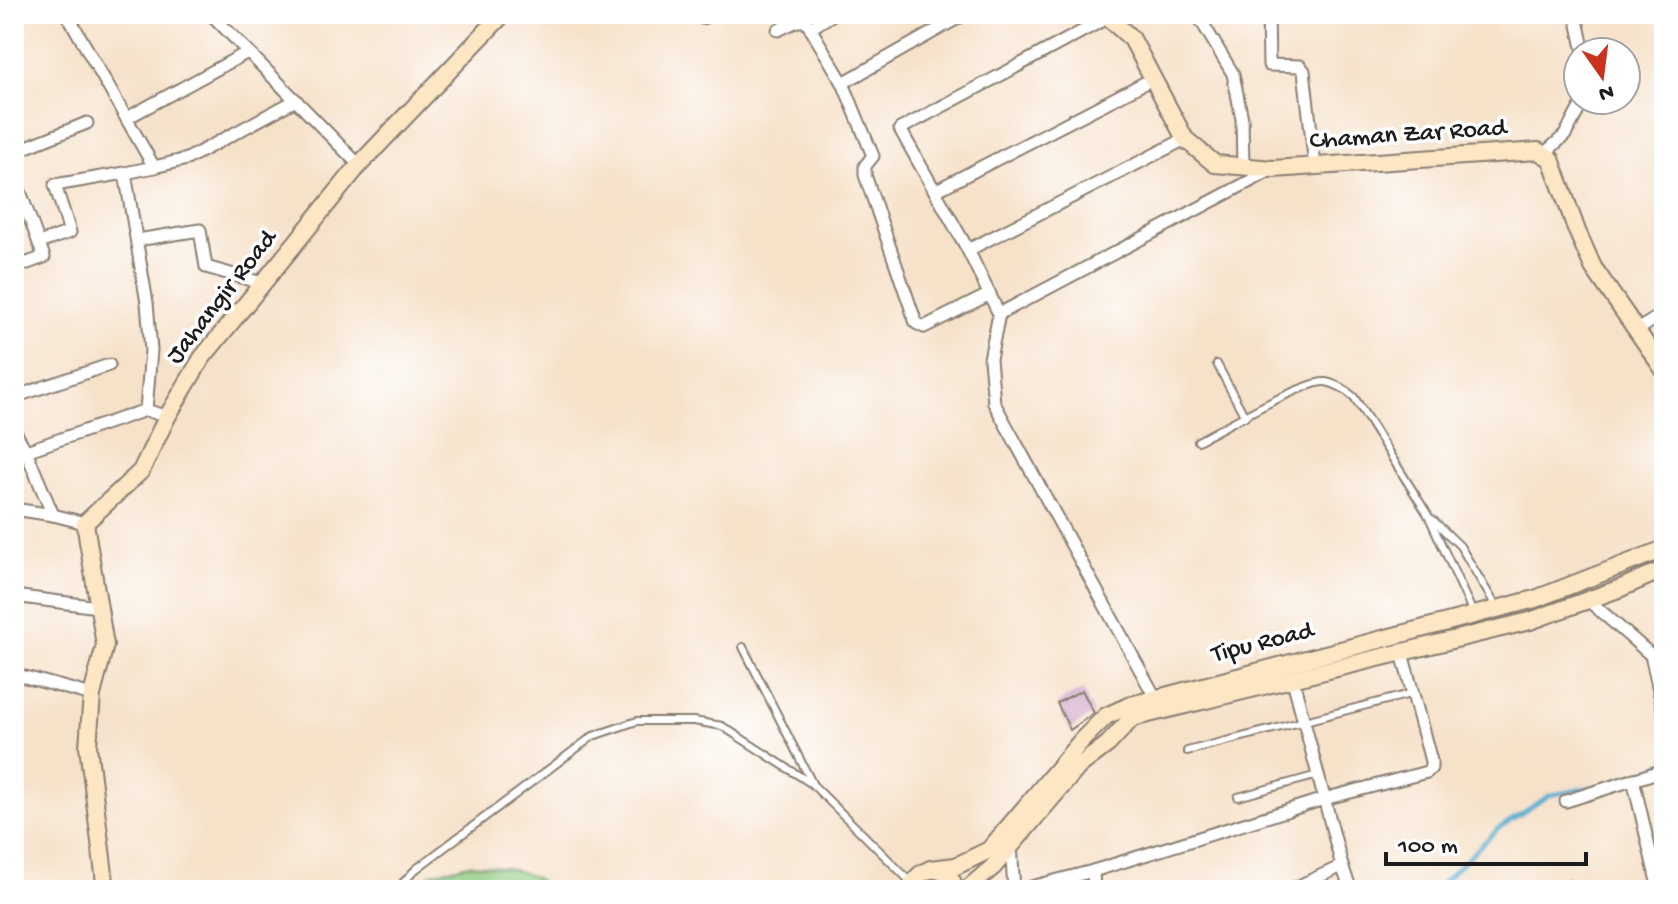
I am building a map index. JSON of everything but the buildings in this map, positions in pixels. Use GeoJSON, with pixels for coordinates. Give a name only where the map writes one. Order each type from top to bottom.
{"type":"FeatureCollection","features":[{"type":"Feature","properties":{"kind":"street"},"geometry":{"type":"LineString","coordinates":[[67,14],[154,167]]}},
{"type":"Feature","properties":{"kind":"street"},"geometry":{"type":"LineString","coordinates":[[211,14],[359,165]]}},
{"type":"Feature","properties":{"kind":"street","name":"Jahangir Road"},"geometry":{"type":"LineString","coordinates":[[85,523],[141,471],[167,417],[202,358],[262,283],[359,165],[503,14]]}},
{"type":"Feature","properties":{"kind":"street"},"geometry":{"type":"LineString","coordinates":[[696,14],[702,18],[712,14]]}},
{"type":"Feature","properties":{"kind":"street"},"geometry":{"type":"LineString","coordinates":[[811,28],[833,14]]}},
{"type":"Feature","properties":{"kind":"street"},"geometry":{"type":"LineString","coordinates":[[843,83],[965,14]]}},
{"type":"Feature","properties":{"kind":"street"},"geometry":{"type":"LineString","coordinates":[[1197,14],[1233,74],[1242,119],[1243,166]]}},
{"type":"Feature","properties":{"kind":"street"},"geometry":{"type":"LineString","coordinates":[[1268,14],[1269,65],[1300,66],[1304,71],[1315,166]]}},
{"type":"Feature","properties":{"kind":"street"},"geometry":{"type":"LineString","coordinates":[[1106,16],[901,126],[900,132],[968,250],[999,314],[990,359],[994,403],[1155,697]]}},
{"type":"Feature","properties":{"kind":"street","name":"Chaman Zar Road"},"geometry":{"type":"LineString","coordinates":[[1106,16],[1132,39],[1185,139],[1215,164],[1273,169],[1538,151],[1545,153],[1551,159],[1593,267],[1664,370]]}},
{"type":"Feature","properties":{"kind":"street"},"geometry":{"type":"LineString","coordinates":[[778,30],[802,19],[811,28],[843,83],[873,156],[865,166],[865,175],[916,323],[924,327],[990,294]]}},
{"type":"Feature","properties":{"kind":"street"},"geometry":{"type":"LineString","coordinates":[[1578,25],[1580,36]]}},
{"type":"Feature","properties":{"kind":"street"},"geometry":{"type":"LineString","coordinates":[[127,118],[248,52]]}},
{"type":"Feature","properties":{"kind":"street"},"geometry":{"type":"LineString","coordinates":[[935,191],[1154,78]]}},
{"type":"Feature","properties":{"kind":"street"},"geometry":{"type":"LineString","coordinates":[[39,243],[70,232],[55,185],[187,159],[296,100]]}},
{"type":"Feature","properties":{"kind":"street"},"geometry":{"type":"LineString","coordinates":[[1545,153],[1565,135],[1575,116]]}},
{"type":"Feature","properties":{"kind":"street"},"geometry":{"type":"LineString","coordinates":[[14,152],[87,123]]}},
{"type":"Feature","properties":{"kind":"street"},"geometry":{"type":"LineString","coordinates":[[968,250],[1185,139]]}},
{"type":"Feature","properties":{"kind":"street"},"geometry":{"type":"LineString","coordinates":[[999,314],[1273,169]]}},
{"type":"Feature","properties":{"kind":"street"},"geometry":{"type":"LineString","coordinates":[[125,173],[151,350],[146,410]]}},
{"type":"Feature","properties":{"kind":"street"},"geometry":{"type":"LineString","coordinates":[[14,175],[44,257],[14,268]]}},
{"type":"Feature","properties":{"kind":"street"},"geometry":{"type":"LineString","coordinates":[[137,240],[200,230],[206,267],[262,283]]}},
{"type":"Feature","properties":{"kind":"street"},"geometry":{"type":"LineString","coordinates":[[1636,331],[1664,313]]}},
{"type":"Feature","properties":{"kind":"street"},"geometry":{"type":"LineString","coordinates":[[14,397],[109,365]]}},
{"type":"Feature","properties":{"kind":"street"},"geometry":{"type":"LineString","coordinates":[[26,451],[146,410],[167,417]]}},
{"type":"Feature","properties":{"kind":"street"},"geometry":{"type":"LineString","coordinates":[[16,436],[26,451],[53,515]]}},
{"type":"Feature","properties":{"kind":"street"},"geometry":{"type":"LineString","coordinates":[[14,509],[85,523],[105,645],[92,695],[88,746],[106,890]]}},
{"type":"Feature","properties":{"kind":"street","name":"Tipu Road"},"geometry":{"type":"LineString","coordinates":[[930,869],[956,866],[989,850],[1106,716],[1155,697],[1535,599],[1664,549]]}},
{"type":"Feature","properties":{"kind":"street"},"geometry":{"type":"LineString","coordinates":[[966,890],[993,867],[1079,766],[1108,744],[1132,718],[1530,621],[1664,569]]}},
{"type":"Feature","properties":{"kind":"street"},"geometry":{"type":"LineString","coordinates":[[14,596],[98,607]]}},
{"type":"Feature","properties":{"kind":"street"},"geometry":{"type":"LineString","coordinates":[[1588,600],[1651,655],[1664,657]]}},
{"type":"Feature","properties":{"kind":"street"},"geometry":{"type":"LineString","coordinates":[[1020,890],[1093,871],[1324,799],[1427,772],[1431,768],[1402,653]]}},
{"type":"Feature","properties":{"kind":"street"},"geometry":{"type":"LineString","coordinates":[[1651,655],[1664,712]]}},
{"type":"Feature","properties":{"kind":"street"},"geometry":{"type":"LineString","coordinates":[[14,674],[92,695]]}},
{"type":"Feature","properties":{"kind":"street"},"geometry":{"type":"LineString","coordinates":[[1293,680],[1351,890]]}},
{"type":"Feature","properties":{"kind":"street"},"geometry":{"type":"LineString","coordinates":[[1566,801],[1664,770]]}},
{"type":"Feature","properties":{"kind":"street"},"geometry":{"type":"LineString","coordinates":[[1633,779],[1659,890]]}},
{"type":"Feature","properties":{"kind":"street"},"geometry":{"type":"LineString","coordinates":[[1011,845],[1014,890]]}},
{"type":"Feature","properties":{"kind":"street"},"geometry":{"type":"LineString","coordinates":[[1290,890],[1342,866]]}},
{"type":"Feature","properties":{"kind":"street"},"geometry":{"type":"LineString","coordinates":[[911,888],[919,874],[930,869],[948,875],[955,890]]}},
{"type":"Feature","properties":{"kind":"street"},"geometry":{"type":"LineString","coordinates":[[1093,871],[1094,890]]}},
{"type":"Feature","properties":{"kind":"lane"},"geometry":{"type":"LineString","coordinates":[[1217,364],[1245,417]]}},
{"type":"Feature","properties":{"kind":"lane"},"geometry":{"type":"LineString","coordinates":[[1198,441],[1319,383],[1328,382],[1344,388],[1354,397],[1428,515],[1474,615]]}},
{"type":"Feature","properties":{"kind":"lane"},"geometry":{"type":"LineString","coordinates":[[1428,515],[1460,546],[1497,609]]}},
{"type":"Feature","properties":{"kind":"lane"},"geometry":{"type":"LineString","coordinates":[[743,647],[812,784]]}},
{"type":"Feature","properties":{"kind":"lane"},"geometry":{"type":"LineString","coordinates":[[1187,751],[1414,693]]}},
{"type":"Feature","properties":{"kind":"lane"},"geometry":{"type":"LineString","coordinates":[[396,890],[416,869],[593,736],[637,721],[694,721],[722,726],[812,784],[911,888]]}},
{"type":"Feature","properties":{"kind":"lane"},"geometry":{"type":"LineString","coordinates":[[1238,797],[1318,775]]}},
{"type":"Feature","properties":{"kind":"green space"},"geometry":{"type":"Polygon","coordinates":[[[469,864],[514,870],[534,877],[554,890],[407,890],[433,873],[469,864]]]}},
{"type":"Feature","properties":{"kind":"waterway"},"geometry":{"type":"LineString","coordinates":[[1654,768],[1664,763]]}},
{"type":"Feature","properties":{"kind":"waterway"},"geometry":{"type":"LineString","coordinates":[[1434,890],[1499,828],[1550,795],[1597,786]]}}]}
